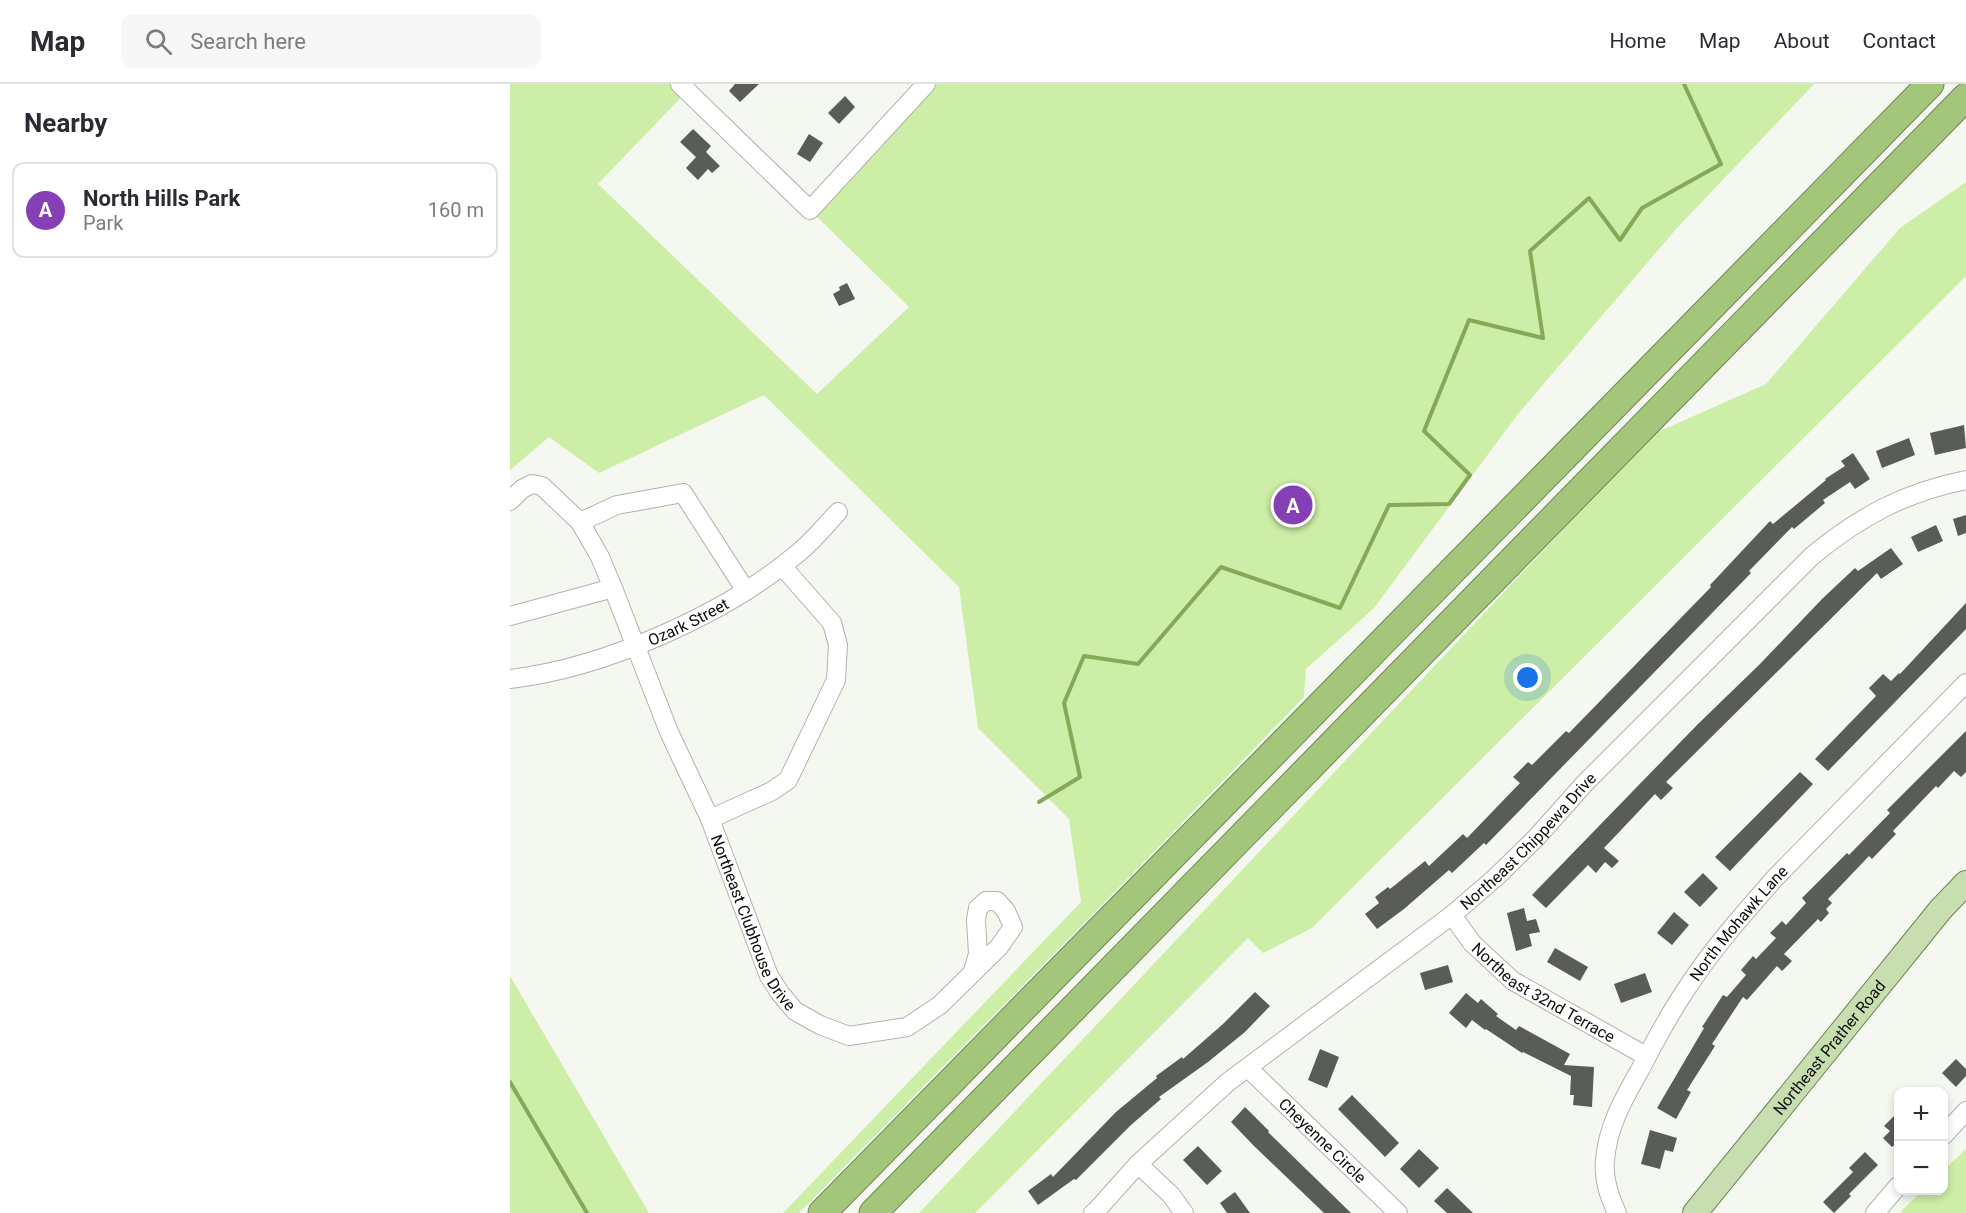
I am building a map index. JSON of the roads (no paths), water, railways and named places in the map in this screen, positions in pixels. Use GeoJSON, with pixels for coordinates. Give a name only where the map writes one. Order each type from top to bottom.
{"type":"FeatureCollection","features":[{"type":"Feature","properties":{"kind":"highway"},"geometry":{"type":"LineString","coordinates":[[822,1213],[1930,84]]}},
{"type":"Feature","properties":{"kind":"highway"},"geometry":{"type":"LineString","coordinates":[[873,1213],[1966,97]]}},
{"type":"Feature","properties":{"kind":"main road","name":"Northeast Prather Road"},"geometry":{"type":"LineString","coordinates":[[1695,1213],[1941,909],[1966,883]]}},
{"type":"Feature","properties":{"kind":"street"},"geometry":{"type":"LineString","coordinates":[[687,86],[810,210],[926,84]]}},
{"type":"Feature","properties":{"kind":"street","name":"Northeast Chippewa Drive"},"geometry":{"type":"LineString","coordinates":[[1093,1213],[1138,1164],[1228,1082],[1452,915],[1495,878],[1528,846],[1585,783],[1812,556],[1836,536],[1882,507],[1942,485],[1966,480]]}},
{"type":"Feature","properties":{"kind":"street","name":"Northeast Clubhouse Drive"},"geometry":{"type":"LineString","coordinates":[[510,501],[522,489],[532,484],[543,486],[580,522],[600,557],[669,732],[710,819],[769,976],[795,1011],[820,1025],[849,1036],[908,1027],[940,1005],[972,974]]}},
{"type":"Feature","properties":{"kind":"street"},"geometry":{"type":"LineString","coordinates":[[580,522],[617,505],[683,493],[746,591]]}},
{"type":"Feature","properties":{"kind":"street","name":"Ozark Street"},"geometry":{"type":"LineString","coordinates":[[510,679],[590,663],[698,617],[746,591],[798,554],[838,512]]}},
{"type":"Feature","properties":{"kind":"street"},"geometry":{"type":"LineString","coordinates":[[710,819],[772,791],[788,780],[836,680],[838,645],[831,623],[782,566]]}},
{"type":"Feature","properties":{"kind":"street"},"geometry":{"type":"LineString","coordinates":[[510,616],[613,588]]}},
{"type":"Feature","properties":{"kind":"street","name":"North Mohawk Lane"},"geometry":{"type":"LineString","coordinates":[[1617,1213],[1607,1187],[1605,1160],[1612,1125],[1646,1056],[1690,984],[1745,912],[1775,878],[1966,683]]}},
{"type":"Feature","properties":{"kind":"street","name":"Northeast 32nd Terrace"},"geometry":{"type":"LineString","coordinates":[[1452,915],[1472,943],[1513,981],[1646,1056]]}},
{"type":"Feature","properties":{"kind":"street","name":"Cheyenne Circle"},"geometry":{"type":"LineString","coordinates":[[1248,1068],[1398,1213]]}},
{"type":"Feature","properties":{"kind":"street"},"geometry":{"type":"LineString","coordinates":[[1948,1132],[1966,1112]]}},
{"type":"Feature","properties":{"kind":"street"},"geometry":{"type":"LineString","coordinates":[[1138,1164],[1171,1195],[1184,1213]]}},
{"type":"Feature","properties":{"kind":"street"},"geometry":{"type":"LineString","coordinates":[[1875,1213],[1894,1192]]}},
{"type":"Feature","properties":{"kind":"waterway"},"geometry":{"type":"LineString","coordinates":[[1039,802],[1080,777],[1064,703],[1084,656],[1138,664],[1221,567],[1340,608],[1389,505],[1449,504],[1470,475],[1424,431],[1469,320],[1543,338],[1530,251],[1589,198],[1620,240],[1642,208],[1721,164],[1684,84]]}},
{"type":"Feature","properties":{"kind":"waterway"},"geometry":{"type":"LineString","coordinates":[[510,1082],[587,1213]]}},
{"type":"Feature","properties":{"kind":"place","name":"North Hills Park"},"geometry":{"type":"Point","coordinates":[1293,505]}}]}
